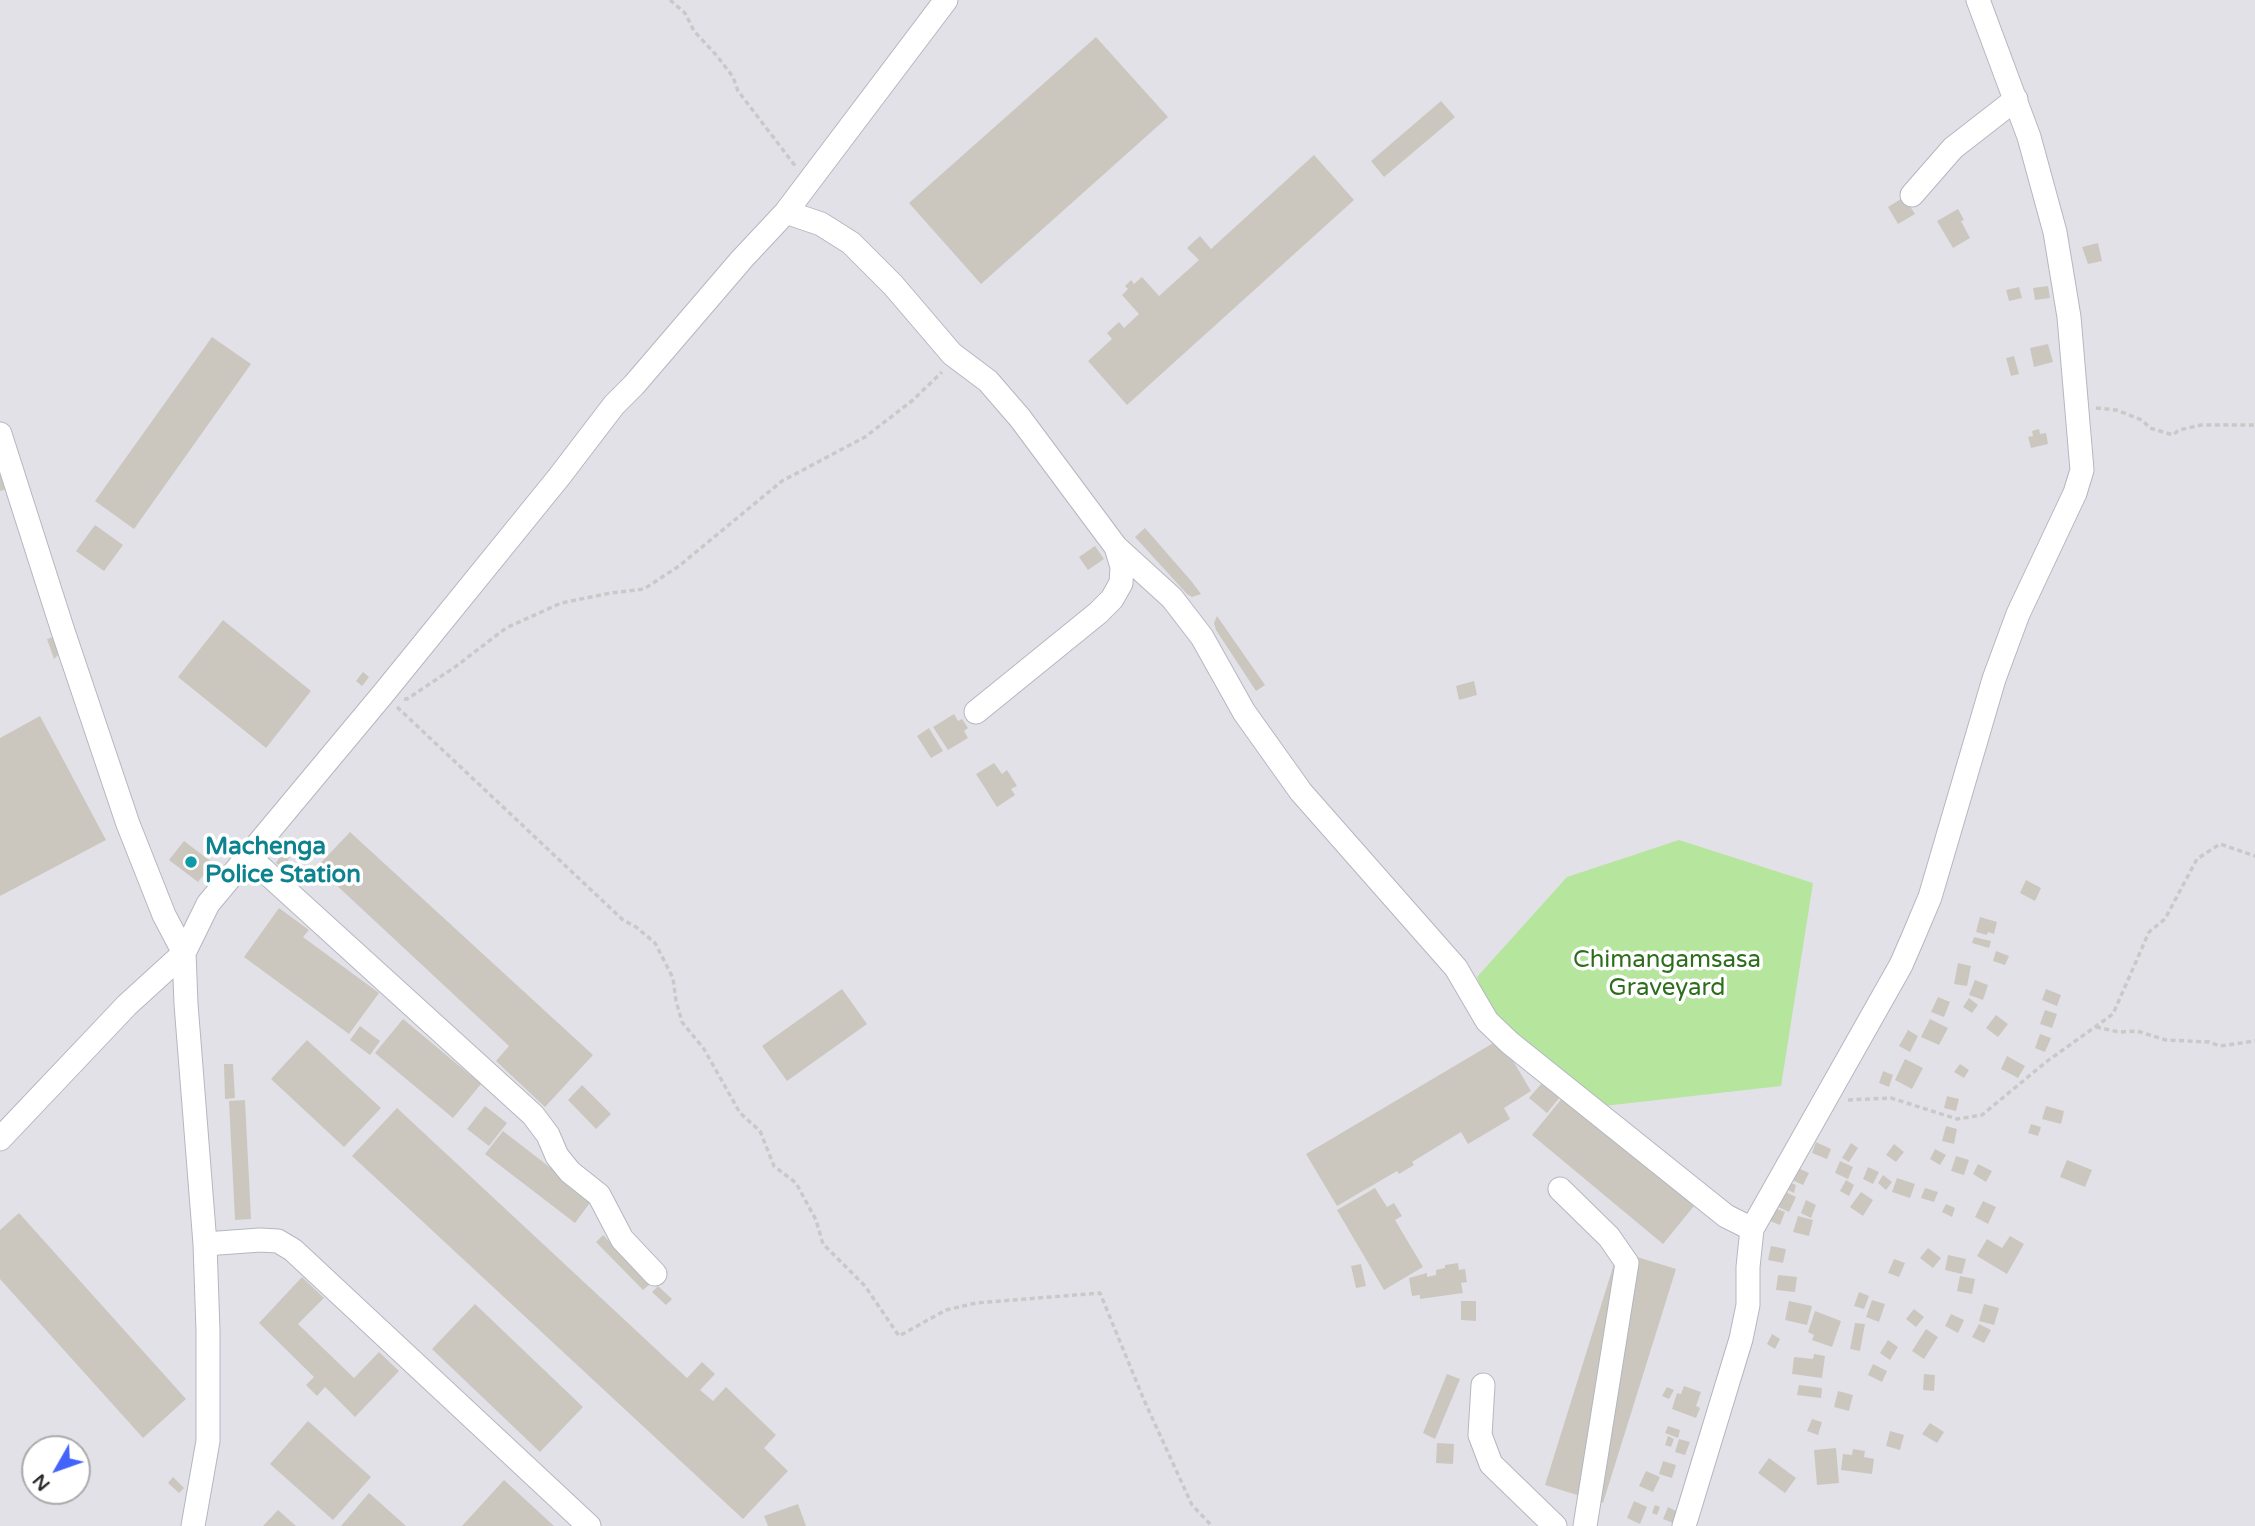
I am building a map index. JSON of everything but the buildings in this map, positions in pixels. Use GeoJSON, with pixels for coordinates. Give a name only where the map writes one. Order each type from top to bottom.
{"type":"FeatureCollection","features":[{"type":"Feature","properties":{"kind":"street"},"geometry":{"type":"LineString","coordinates":[[0,1139],[127,1005],[184,953],[208,904],[247,855],[383,694],[614,405],[741,259],[786,212],[946,0]]}},
{"type":"Feature","properties":{"kind":"street"},"geometry":{"type":"LineString","coordinates":[[1684,1526],[1741,1339],[1748,1305],[1752,1229],[1901,965],[1930,897],[1999,666],[2018,614],[2075,494],[2082,470],[2069,317],[2054,232],[2040,172],[2016,99],[1978,0]]}},
{"type":"Feature","properties":{"kind":"street"},"geometry":{"type":"LineString","coordinates":[[1912,195],[1952,148],[2016,99]]}},
{"type":"Feature","properties":{"kind":"street"},"geometry":{"type":"LineString","coordinates":[[786,212],[821,224],[851,243],[893,285],[952,354],[988,381],[1020,418],[1116,547],[1172,598],[1227,678],[1244,712],[1301,792],[1456,968],[1487,1021],[1510,1043],[1719,1210],[1752,1229]]}},
{"type":"Feature","properties":{"kind":"street"},"geometry":{"type":"LineString","coordinates":[[0,434],[128,824],[164,915],[184,953],[205,1244],[208,1331],[208,1441],[193,1526]]}},
{"type":"Feature","properties":{"kind":"street"},"geometry":{"type":"LineString","coordinates":[[976,712],[1112,599],[1121,583],[1122,567],[1116,547]]}},
{"type":"Feature","properties":{"kind":"street"},"geometry":{"type":"LineString","coordinates":[[247,855],[533,1115],[548,1135],[557,1156],[570,1172],[599,1195],[622,1239],[655,1275]]}},
{"type":"Feature","properties":{"kind":"street"},"geometry":{"type":"LineString","coordinates":[[1560,1189],[1609,1237],[1627,1263],[1585,1526]]}},
{"type":"Feature","properties":{"kind":"street"},"geometry":{"type":"LineString","coordinates":[[205,1244],[278,1241],[293,1250],[589,1526]]}},
{"type":"Feature","properties":{"kind":"street"},"geometry":{"type":"LineString","coordinates":[[1483,1385],[1480,1435],[1491,1464],[1555,1526]]}},
{"type":"Feature","properties":{"kind":"path"},"geometry":{"type":"LineString","coordinates":[[670,0],[685,13],[694,31],[733,78],[738,91],[808,183]]}},
{"type":"Feature","properties":{"kind":"path"},"geometry":{"type":"LineString","coordinates":[[383,694],[407,699],[506,628],[561,603],[644,589],[679,566],[782,481],[865,438],[913,400],[946,369],[971,366]]}},
{"type":"Feature","properties":{"kind":"path"},"geometry":{"type":"LineString","coordinates":[[2078,408],[2085,405],[2116,410],[2142,420],[2150,428],[2173,435],[2179,430],[2201,425],[2255,425]]}},
{"type":"Feature","properties":{"kind":"path"},"geometry":{"type":"LineString","coordinates":[[383,694],[623,920],[655,943],[673,978],[682,1021],[704,1049],[740,1113],[760,1131],[774,1166],[796,1184],[816,1220],[823,1244],[865,1286],[899,1336],[946,1310],[1100,1293],[1144,1400],[1192,1505],[1212,1526]]}},
{"type":"Feature","properties":{"kind":"path"},"geometry":{"type":"LineString","coordinates":[[1819,1108],[1853,1099],[1891,1098],[1957,1119],[1982,1115],[2046,1062],[2113,1014],[2149,932],[2165,919],[2197,859],[2220,844],[2255,856]]}},
{"type":"Feature","properties":{"kind":"path"},"geometry":{"type":"LineString","coordinates":[[2096,1027],[2119,1032],[2137,1031],[2166,1040],[2209,1042],[2220,1046],[2255,1041]]}},
{"type":"Feature","properties":{"kind":"shaded area"},"geometry":{"type":"Polygon","coordinates":[[[0,0],[2255,0],[2255,1526],[0,1526],[0,0]]]}},
{"type":"Feature","properties":{"kind":"green space","name":"Chimangamsasa Graveyard"},"geometry":{"type":"Polygon","coordinates":[[[1679,840],[1813,883],[1781,1086],[1604,1106],[1490,1015],[1477,977],[1567,877],[1679,840]]]}},
{"type":"Feature","properties":{"kind":"place","name":"Machenga Police Station"},"geometry":{"type":"Point","coordinates":[191,862]}}]}
